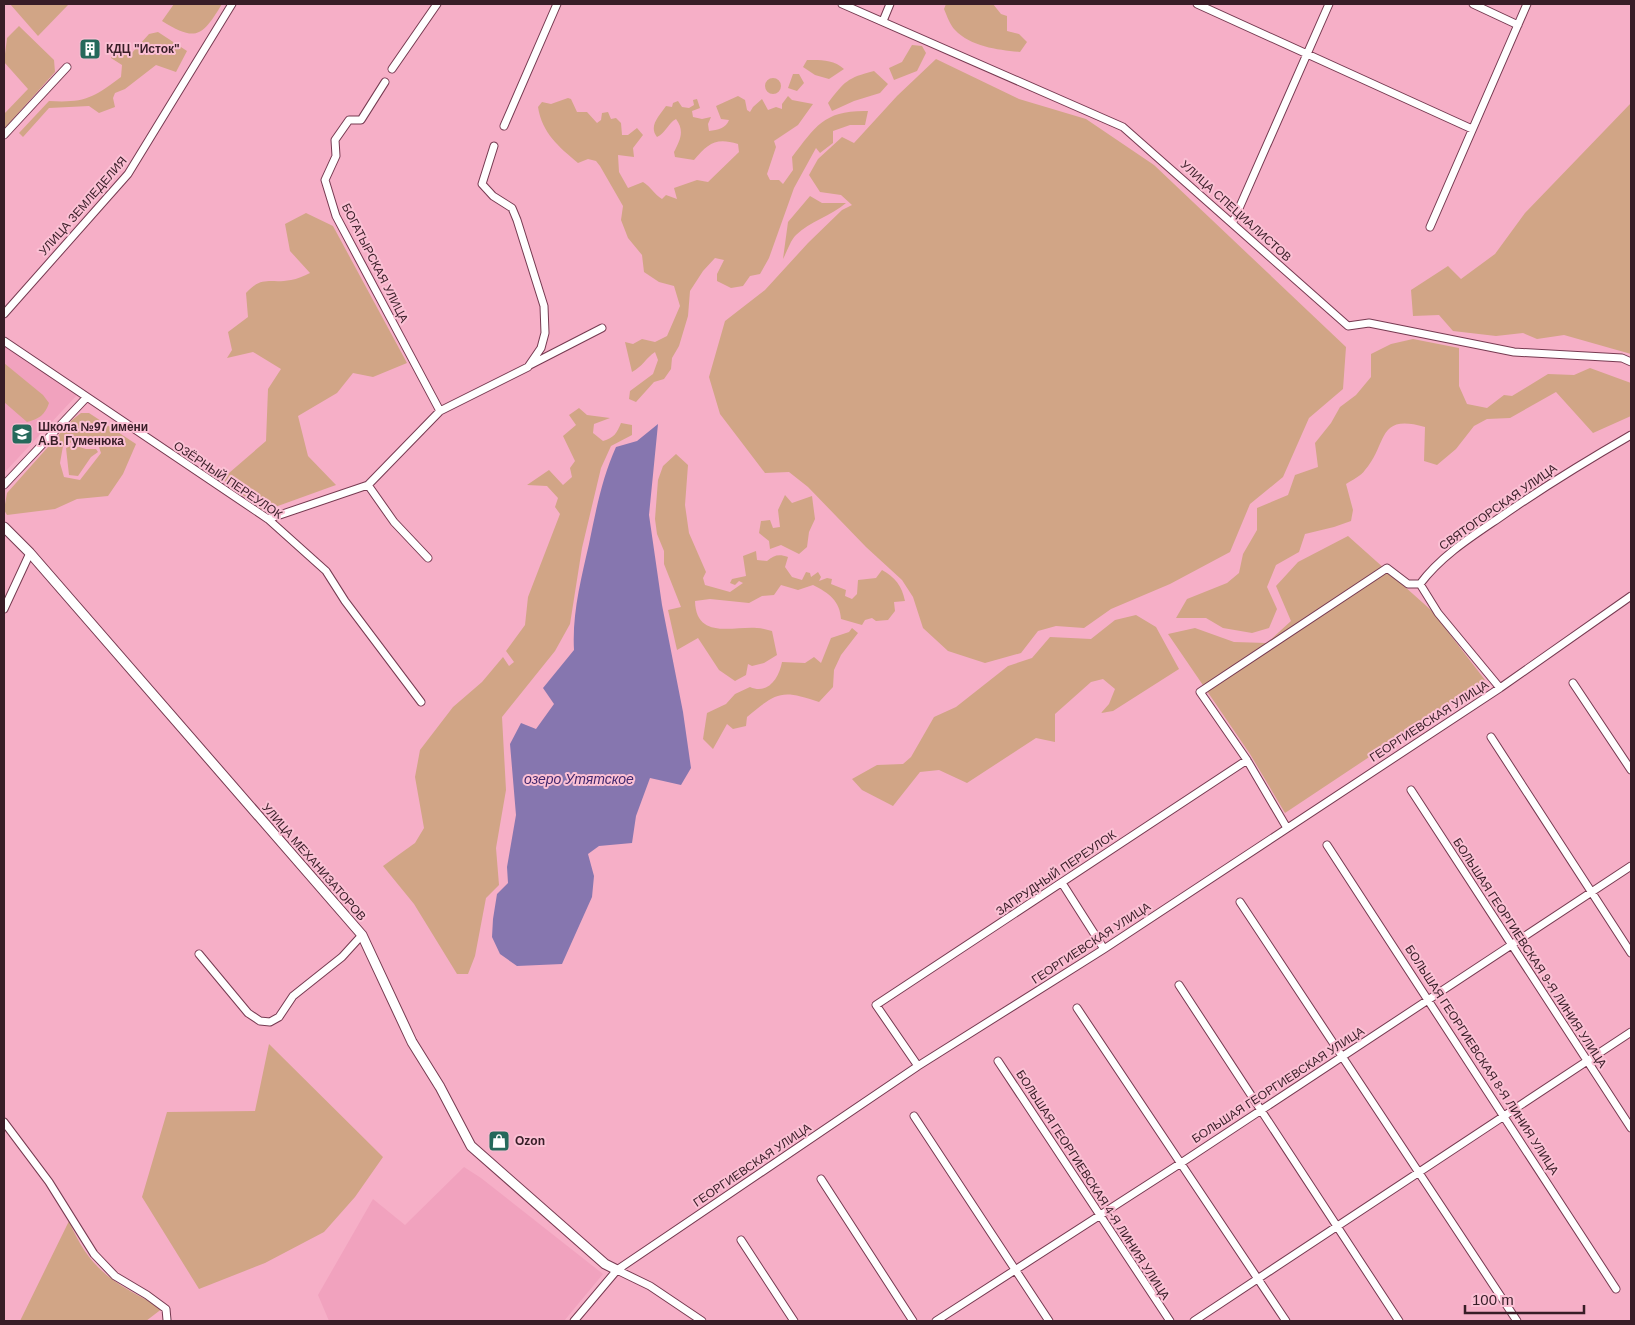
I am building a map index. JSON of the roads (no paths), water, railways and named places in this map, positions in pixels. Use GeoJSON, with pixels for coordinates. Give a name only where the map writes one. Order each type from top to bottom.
{"type":"FeatureCollection","features":[{"type":"Feature","properties":{"kind":"street","name":"УЛИЦА ЗЕМЛЕДЕЛИЯ"},"geometry":{"type":"LineString","coordinates":[[4,314],[128,174],[232,4]]}},
{"type":"Feature","properties":{"kind":"street"},"geometry":{"type":"LineString","coordinates":[[392,69],[437,4]]}},
{"type":"Feature","properties":{"kind":"street"},"geometry":{"type":"LineString","coordinates":[[504,126],[557,4]]}},
{"type":"Feature","properties":{"kind":"street","name":"УЛИЦА СПЕЦИАЛИСТОВ"},"geometry":{"type":"LineString","coordinates":[[842,4],[1123,127],[1233,222],[1348,326],[1369,323],[1514,352],[1622,358],[1631,362]]}},
{"type":"Feature","properties":{"kind":"street"},"geometry":{"type":"LineString","coordinates":[[883,21],[890,4]]}},
{"type":"Feature","properties":{"kind":"street"},"geometry":{"type":"LineString","coordinates":[[1197,4],[1472,129]]}},
{"type":"Feature","properties":{"kind":"street"},"geometry":{"type":"LineString","coordinates":[[1233,222],[1329,4]]}},
{"type":"Feature","properties":{"kind":"street"},"geometry":{"type":"LineString","coordinates":[[1473,4],[1518,25]]}},
{"type":"Feature","properties":{"kind":"street"},"geometry":{"type":"LineString","coordinates":[[1430,227],[1527,4]]}},
{"type":"Feature","properties":{"kind":"street"},"geometry":{"type":"LineString","coordinates":[[4,135],[67,67]]}},
{"type":"Feature","properties":{"kind":"street","name":"БОГАТЫРСКАЯ УЛИЦА"},"geometry":{"type":"LineString","coordinates":[[384,82],[361,120],[349,120],[334,140],[336,156],[325,180],[336,216],[440,411]]}},
{"type":"Feature","properties":{"kind":"street"},"geometry":{"type":"LineString","coordinates":[[494,146],[482,184],[493,196],[512,208],[544,306],[545,333],[541,348],[528,367]]}},
{"type":"Feature","properties":{"kind":"street"},"geometry":{"type":"LineString","coordinates":[[268,519],[368,485],[440,411],[602,328]]}},
{"type":"Feature","properties":{"kind":"street","name":"ОЗЁРНЫЙ ПЕРЕУЛОК"},"geometry":{"type":"LineString","coordinates":[[4,341],[268,519],[326,571],[348,604],[421,702]]}},
{"type":"Feature","properties":{"kind":"street"},"geometry":{"type":"LineString","coordinates":[[4,485],[86,398]]}},
{"type":"Feature","properties":{"kind":"street","name":"СВЯТОГОРСКАЯ УЛИЦА"},"geometry":{"type":"LineString","coordinates":[[1420,584],[1432,568],[1469,538],[1550,483],[1631,435]]}},
{"type":"Feature","properties":{"kind":"street"},"geometry":{"type":"LineString","coordinates":[[368,485],[394,522],[428,558]]}},
{"type":"Feature","properties":{"kind":"street","name":"УЛИЦА МЕХАНИЗАТОРОВ"},"geometry":{"type":"LineString","coordinates":[[4,526],[30,553],[362,934],[412,1042],[440,1087],[471,1146],[605,1264],[617,1270]]}},
{"type":"Feature","properties":{"kind":"street"},"geometry":{"type":"LineString","coordinates":[[4,609],[30,553]]}},
{"type":"Feature","properties":{"kind":"street"},"geometry":{"type":"LineString","coordinates":[[1287,828],[1247,760],[1200,692],[1387,568],[1408,584],[1420,584],[1438,613],[1500,688]]}},
{"type":"Feature","properties":{"kind":"street","name":"ГЕОРГИЕВСКАЯ УЛИЦА"},"geometry":{"type":"LineString","coordinates":[[574,1321],[617,1270],[918,1066],[1104,949],[1500,688],[1631,596]]}},
{"type":"Feature","properties":{"kind":"street"},"geometry":{"type":"LineString","coordinates":[[1573,683],[1631,770]]}},
{"type":"Feature","properties":{"kind":"street"},"geometry":{"type":"LineString","coordinates":[[1491,737],[1631,953]]}},
{"type":"Feature","properties":{"kind":"street","name":"ЗАПРУДНЫЙ ПЕРЕУЛОК"},"geometry":{"type":"LineString","coordinates":[[918,1066],[876,1005],[1247,760]]}},
{"type":"Feature","properties":{"kind":"street","name":"БОЛЬШАЯ ГЕОРГИЕВСКАЯ 9-Я ЛИНИЯ УЛИЦА"},"geometry":{"type":"LineString","coordinates":[[1411,790],[1631,1128]]}},
{"type":"Feature","properties":{"kind":"street","name":"БОЛЬШАЯ ГЕОРГИЕВСКАЯ 8-Я ЛИНИЯ УЛИЦА"},"geometry":{"type":"LineString","coordinates":[[1327,845],[1506,1116],[1616,1289]]}},
{"type":"Feature","properties":{"kind":"street","name":"БОЛЬШАЯ ГЕОРГИЕВСКАЯ УЛИЦА"},"geometry":{"type":"LineString","coordinates":[[936,1321],[1181,1163],[1260,1109],[1631,866]]}},
{"type":"Feature","properties":{"kind":"street"},"geometry":{"type":"LineString","coordinates":[[1062,883],[1104,949]]}},
{"type":"Feature","properties":{"kind":"street"},"geometry":{"type":"LineString","coordinates":[[1240,902],[1517,1321]]}},
{"type":"Feature","properties":{"kind":"street"},"geometry":{"type":"LineString","coordinates":[[199,954],[248,1013],[260,1022],[270,1022],[279,1017],[293,996],[342,958],[362,934]]}},
{"type":"Feature","properties":{"kind":"street"},"geometry":{"type":"LineString","coordinates":[[1179,984],[1399,1321]]}},
{"type":"Feature","properties":{"kind":"street"},"geometry":{"type":"LineString","coordinates":[[1077,1008],[1286,1321]]}},
{"type":"Feature","properties":{"kind":"street"},"geometry":{"type":"LineString","coordinates":[[1194,1321],[1589,1062],[1631,1032]]}},
{"type":"Feature","properties":{"kind":"street","name":"БОЛЬШАЯ ГЕОРГИЕВСКАЯ 4-Я ЛИНИЯ УЛИЦА"},"geometry":{"type":"LineString","coordinates":[[998,1061],[1170,1321]]}},
{"type":"Feature","properties":{"kind":"street"},"geometry":{"type":"LineString","coordinates":[[914,1116],[1049,1321]]}},
{"type":"Feature","properties":{"kind":"street"},"geometry":{"type":"LineString","coordinates":[[4,1124],[50,1182],[94,1254],[115,1276],[166,1309],[167,1320]]}},
{"type":"Feature","properties":{"kind":"street"},"geometry":{"type":"LineString","coordinates":[[821,1179],[913,1321]]}},
{"type":"Feature","properties":{"kind":"street"},"geometry":{"type":"LineString","coordinates":[[741,1240],[794,1321]]}},
{"type":"Feature","properties":{"kind":"street"},"geometry":{"type":"LineString","coordinates":[[617,1270],[650,1286],[702,1321]]}},
{"type":"Feature","properties":{"kind":"water","name":"озеро Утятское"},"geometry":{"type":"Polygon","coordinates":[[[658,424],[649,515],[662,605],[683,712],[691,768],[681,785],[650,778],[636,816],[632,843],[599,846],[588,854],[594,876],[592,897],[562,964],[517,966],[500,954],[492,937],[497,894],[508,883],[507,867],[516,815],[510,744],[521,723],[536,729],[554,704],[543,688],[574,650],[574,623],[580,583],[600,494],[616,447],[637,441],[658,424]]]}},
{"type":"Feature","properties":{"kind":"place","name":"КДЦ \"Исток\""},"geometry":{"type":"Point","coordinates":[90,49]}},
{"type":"Feature","properties":{"kind":"place","name":"Школа №97 имени А.В. Гуменюка"},"geometry":{"type":"Point","coordinates":[22,434]}},
{"type":"Feature","properties":{"kind":"place","name":"Ozon"},"geometry":{"type":"Point","coordinates":[499,1141]}}]}
